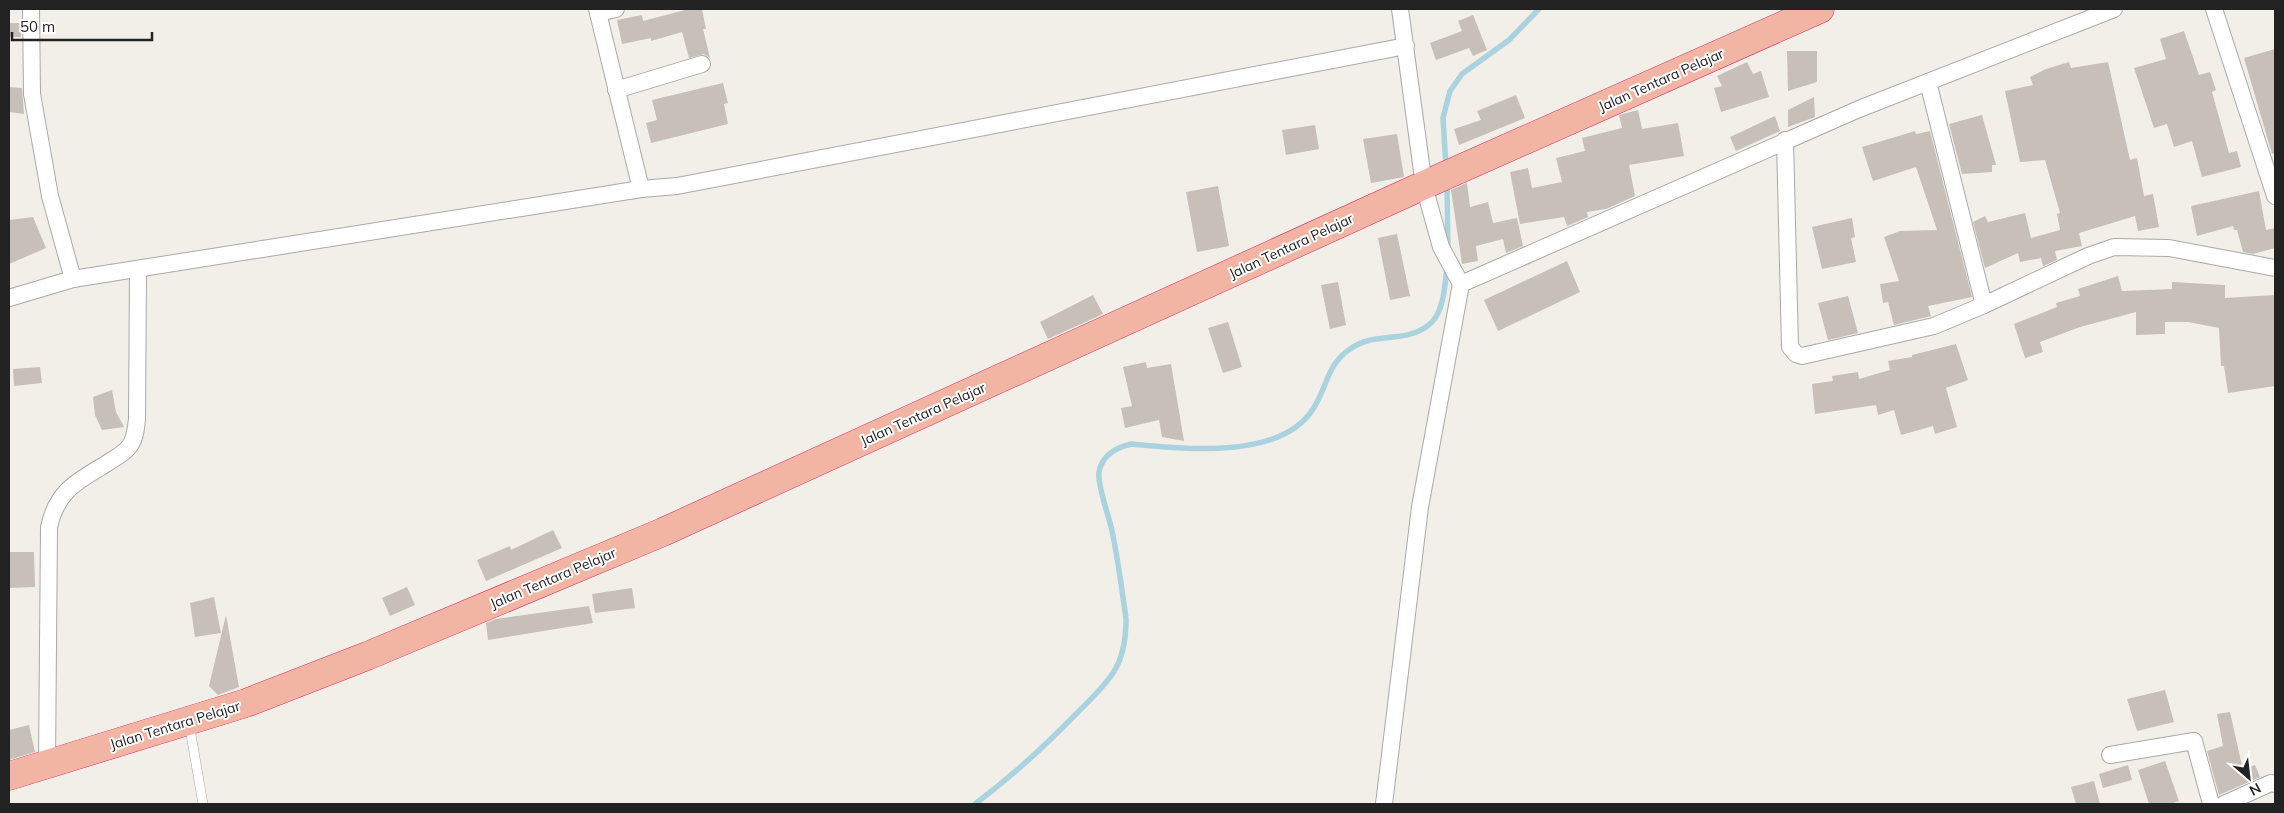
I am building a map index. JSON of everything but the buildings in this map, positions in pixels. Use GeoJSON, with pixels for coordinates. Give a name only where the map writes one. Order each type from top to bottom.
{"type":"FeatureCollection","features":[{"type":"Feature","properties":{"kind":"highway","name":"Jalan Tentara Pelajar"},"geometry":{"type":"LineString","coordinates":[[9,776],[246,703],[367,656],[663,532],[1429,183],[1820,9]]}},
{"type":"Feature","properties":{"kind":"street"},"geometry":{"type":"LineString","coordinates":[[31,9],[32,94],[50,196],[72,279]]}},
{"type":"Feature","properties":{"kind":"street"},"geometry":{"type":"LineString","coordinates":[[616,9],[597,11],[641,189]]}},
{"type":"Feature","properties":{"kind":"street"},"geometry":{"type":"LineString","coordinates":[[1384,804],[1420,507],[1457,279],[1441,247],[1400,9]]}},
{"type":"Feature","properties":{"kind":"street"},"geometry":{"type":"LineString","coordinates":[[1457,279],[1785,140],[2114,9]]}},
{"type":"Feature","properties":{"kind":"street"},"geometry":{"type":"LineString","coordinates":[[2214,9],[2275,196]]}},
{"type":"Feature","properties":{"kind":"street"},"geometry":{"type":"LineString","coordinates":[[9,298],[72,279],[641,189],[677,186],[1406,46]]}},
{"type":"Feature","properties":{"kind":"street"},"geometry":{"type":"LineString","coordinates":[[616,90],[702,64]]}},
{"type":"Feature","properties":{"kind":"street"},"geometry":{"type":"LineString","coordinates":[[1928,82],[1984,305]]}},
{"type":"Feature","properties":{"kind":"street"},"geometry":{"type":"LineString","coordinates":[[1785,140],[1790,347],[1796,354],[1802,356],[1934,326],[2114,246],[2169,248],[2275,268]]}},
{"type":"Feature","properties":{"kind":"street"},"geometry":{"type":"LineString","coordinates":[[47,764],[49,527],[53,509],[64,493],[75,482],[129,448],[135,435],[137,419],[138,270]]}},
{"type":"Feature","properties":{"kind":"street"},"geometry":{"type":"LineString","coordinates":[[2110,755],[2194,741],[2211,804]]}},
{"type":"Feature","properties":{"kind":"street"},"geometry":{"type":"LineString","coordinates":[[2224,804],[2271,783],[2275,784]]}},
{"type":"Feature","properties":{"kind":"lane"},"geometry":{"type":"LineString","coordinates":[[189,721],[203,804]]}},
{"type":"Feature","properties":{"kind":"waterway"},"geometry":{"type":"LineString","coordinates":[[1446,167],[1443,118],[1450,91],[1462,74],[1509,40],[1539,9]]}},
{"type":"Feature","properties":{"kind":"waterway"},"geometry":{"type":"LineString","coordinates":[[1447,184],[1448,250]]}},
{"type":"Feature","properties":{"kind":"waterway"},"geometry":{"type":"LineString","coordinates":[[975,804],[1015,772],[1091,699],[1113,673],[1122,654],[1126,619],[1114,542],[1099,478],[1101,466],[1107,456],[1121,447],[1132,444],[1178,448],[1230,448],[1255,444],[1279,437],[1298,425],[1313,409],[1336,362],[1350,349],[1360,343],[1371,340],[1409,335],[1430,324],[1441,306],[1447,266]]}}]}
